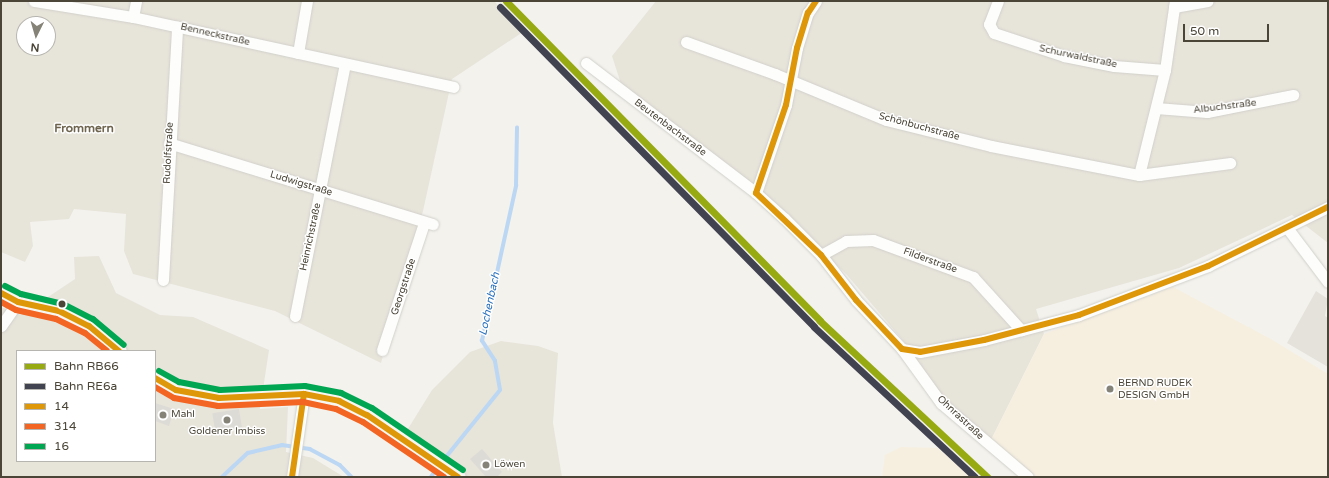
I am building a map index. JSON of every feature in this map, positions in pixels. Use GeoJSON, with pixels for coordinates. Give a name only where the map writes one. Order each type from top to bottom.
{"type":"FeatureCollection","features":[{"type":"Feature","properties":{"kind":"main road"},"geometry":{"type":"LineString","coordinates":[[1,294],[18,302],[59,311],[89,326],[118,350]]}},
{"type":"Feature","properties":{"kind":"main road"},"geometry":{"type":"LineString","coordinates":[[156,379],[176,390],[219,398],[339,401],[367,415],[452,473]]}},
{"type":"Feature","properties":{"kind":"street","name":"Benneckstraße"},"geometry":{"type":"LineString","coordinates":[[34,1],[133,17],[177,26],[298,54],[453,87]]}},
{"type":"Feature","properties":{"kind":"street"},"geometry":{"type":"LineString","coordinates":[[133,17],[136,1]]}},
{"type":"Feature","properties":{"kind":"street"},"geometry":{"type":"LineString","coordinates":[[298,54],[307,1]]}},
{"type":"Feature","properties":{"kind":"street"},"geometry":{"type":"LineString","coordinates":[[756,193],[786,105],[790,82],[808,13],[816,1]]}},
{"type":"Feature","properties":{"kind":"street","name":"Schurwaldstraße"},"geometry":{"type":"LineString","coordinates":[[998,1],[989,24],[994,33],[1064,56],[1114,66],[1165,70]]}},
{"type":"Feature","properties":{"kind":"street"},"geometry":{"type":"LineString","coordinates":[[1139,175],[1165,70],[1174,4],[1207,1]]}},
{"type":"Feature","properties":{"kind":"street","name":"Rudolfstraße"},"geometry":{"type":"LineString","coordinates":[[163,280],[169,143],[177,26]]}},
{"type":"Feature","properties":{"kind":"street","name":"Schönbuchstraße"},"geometry":{"type":"LineString","coordinates":[[686,42],[886,120],[991,146],[1139,175],[1230,164]]}},
{"type":"Feature","properties":{"kind":"street","name":"Beutenbachstraße"},"geometry":{"type":"LineString","coordinates":[[586,62],[756,193],[821,255]]}},
{"type":"Feature","properties":{"kind":"street","name":"Heinrichstraße"},"geometry":{"type":"LineString","coordinates":[[295,316],[322,190],[345,64]]}},
{"type":"Feature","properties":{"kind":"street","name":"Albuchstraße"},"geometry":{"type":"LineString","coordinates":[[1156,108],[1207,112],[1293,95]]}},
{"type":"Feature","properties":{"kind":"street","name":"Ludwigstraße"},"geometry":{"type":"LineString","coordinates":[[169,143],[429,224]]}},
{"type":"Feature","properties":{"kind":"street"},"geometry":{"type":"LineString","coordinates":[[902,349],[920,352],[1021,330],[1079,315],[1163,284],[1288,229],[1328,207]]}},
{"type":"Feature","properties":{"kind":"street","name":"Georgstraße"},"geometry":{"type":"LineString","coordinates":[[382,350],[429,224]]}},
{"type":"Feature","properties":{"kind":"street"},"geometry":{"type":"LineString","coordinates":[[1288,229],[1328,282]]}},
{"type":"Feature","properties":{"kind":"street","name":"Filderstraße"},"geometry":{"type":"LineString","coordinates":[[821,255],[846,241],[873,240],[973,277],[1021,330]]}},
{"type":"Feature","properties":{"kind":"street","name":"Ohnrastraße"},"geometry":{"type":"LineString","coordinates":[[821,255],[856,300],[902,349],[941,403],[1028,477]]}},
{"type":"Feature","properties":{"kind":"street"},"geometry":{"type":"LineString","coordinates":[[1,326],[18,302]]}},
{"type":"Feature","properties":{"kind":"street"},"geometry":{"type":"LineString","coordinates":[[292,477],[303,400]]}},
{"type":"Feature","properties":{"kind":"shaded area"},"geometry":{"type":"Polygon","coordinates":[[[1,1],[494,1],[523,32],[452,79],[423,211],[381,363],[275,311],[133,274],[124,251],[126,214],[74,209],[69,219],[30,222],[33,246],[25,262],[1,252],[1,1]]]}},
{"type":"Feature","properties":{"kind":"shaded area"},"geometry":{"type":"Polygon","coordinates":[[[656,1],[1328,1],[1328,243],[1292,215],[1179,268],[1036,309],[1044,334],[991,440],[945,400],[906,344],[847,275],[763,194],[622,87],[612,56],[656,1]]]}},
{"type":"Feature","properties":{"kind":"shaded area"},"geometry":{"type":"Polygon","coordinates":[[[99,256],[116,293],[160,315],[193,317],[269,350],[260,409],[288,407],[286,452],[313,458],[344,477],[1,477],[1,307],[21,315],[75,279],[74,257],[99,256]]]}},
{"type":"Feature","properties":{"kind":"shaded area"},"geometry":{"type":"Polygon","coordinates":[[[1173,287],[1269,338],[1328,374],[1328,477],[1037,477],[991,440],[1044,334],[1173,287]]]}},
{"type":"Feature","properties":{"kind":"shaded area"},"geometry":{"type":"Polygon","coordinates":[[[1316,291],[1328,299],[1325,316],[1328,318],[1328,367],[1287,343],[1316,291]]]}},
{"type":"Feature","properties":{"kind":"shaded area"},"geometry":{"type":"Polygon","coordinates":[[[501,341],[538,346],[558,353],[553,423],[562,477],[439,477],[452,459],[406,432],[432,390],[470,352],[501,341]]]}},
{"type":"Feature","properties":{"kind":"shaded area"},"geometry":{"type":"Polygon","coordinates":[[[901,447],[938,448],[971,477],[882,477],[885,455],[901,447]]]}},
{"type":"Feature","properties":{"kind":"building","name":"Mahl"},"geometry":{"type":"Polygon","coordinates":[[[156,403],[174,409],[169,426],[156,421],[156,403]]]}},
{"type":"Feature","properties":{"kind":"building","name":"Goldener Imbiss"},"geometry":{"type":"Polygon","coordinates":[[[239,409],[242,428],[215,432],[212,413],[239,409]]]}},
{"type":"Feature","properties":{"kind":"building","name":"Löwen"},"geometry":{"type":"Polygon","coordinates":[[[482,449],[502,472],[497,477],[486,477],[470,459],[482,449]]]}},
{"type":"Feature","properties":{"kind":"waterway","name":"Lochenbach"},"geometry":{"type":"LineString","coordinates":[[442,462],[500,390],[495,361],[482,341],[516,186],[517,128]]}},
{"type":"Feature","properties":{"kind":"waterway"},"geometry":{"type":"LineString","coordinates":[[222,477],[248,453],[282,445],[310,449],[340,465],[352,477]]}},
{"type":"Feature","properties":{"kind":"waterway","name":"Lochenbach"},"geometry":{"type":"LineString","coordinates":[[431,477],[437,468]]}},
{"type":"Feature","properties":{"kind":"rail line","name":"RB66"},"geometry":{"type":"LineString","coordinates":[[506,1],[820,321],[987,477]]}},
{"type":"Feature","properties":{"kind":"rail line","name":"RE6a"},"geometry":{"type":"LineString","coordinates":[[500,7],[814,327],[975,477]]}},
{"type":"Feature","properties":{"kind":"transit line","name":"14"},"geometry":{"type":"LineString","coordinates":[[756,193],[786,105],[797,48],[808,13],[816,1]]}},
{"type":"Feature","properties":{"kind":"transit line","name":"14"},"geometry":{"type":"LineString","coordinates":[[756,193],[821,255],[856,300],[902,349],[920,352],[984,340],[1079,315],[1208,266],[1328,207]]}},
{"type":"Feature","properties":{"kind":"transit line","name":"16"},"geometry":{"type":"LineString","coordinates":[[5,286],[21,294],[63,304],[93,319],[124,345]]}},
{"type":"Feature","properties":{"kind":"transit line","name":"14"},"geometry":{"type":"LineString","coordinates":[[1,293],[18,302],[59,311],[89,326],[118,350]]}},
{"type":"Feature","properties":{"kind":"transit line","name":"314"},"geometry":{"type":"LineString","coordinates":[[1,302],[16,310],[56,319],[85,333],[106,350]]}},
{"type":"Feature","properties":{"kind":"transit line","name":"16"},"geometry":{"type":"LineString","coordinates":[[159,371],[179,382],[220,390],[305,386],[341,393],[372,408],[463,470]]}},
{"type":"Feature","properties":{"kind":"transit line","name":"14"},"geometry":{"type":"LineString","coordinates":[[156,379],[176,390],[219,398],[304,394],[339,401],[367,415],[458,477]]}},
{"type":"Feature","properties":{"kind":"transit line","name":"314"},"geometry":{"type":"LineString","coordinates":[[156,388],[174,398],[218,406],[303,402],[336,409],[363,422],[444,477]]}},
{"type":"Feature","properties":{"kind":"transit line","name":"14"},"geometry":{"type":"LineString","coordinates":[[292,477],[304,394]]}},
{"type":"Feature","properties":{"kind":"place","name":"BERND RUDEK DESIGN GmbH"},"geometry":{"type":"Point","coordinates":[1110,389]}},
{"type":"Feature","properties":{"kind":"place","name":"Mahl"},"geometry":{"type":"Point","coordinates":[163,415]}},
{"type":"Feature","properties":{"kind":"place","name":"Goldener Imbiss"},"geometry":{"type":"Point","coordinates":[227,420]}},
{"type":"Feature","properties":{"kind":"place","name":"Löwen"},"geometry":{"type":"Point","coordinates":[486,465]}},
{"type":"Feature","properties":{"kind":"district","name":"Frommern"},"geometry":{"type":"Point","coordinates":[84,129]}}]}
